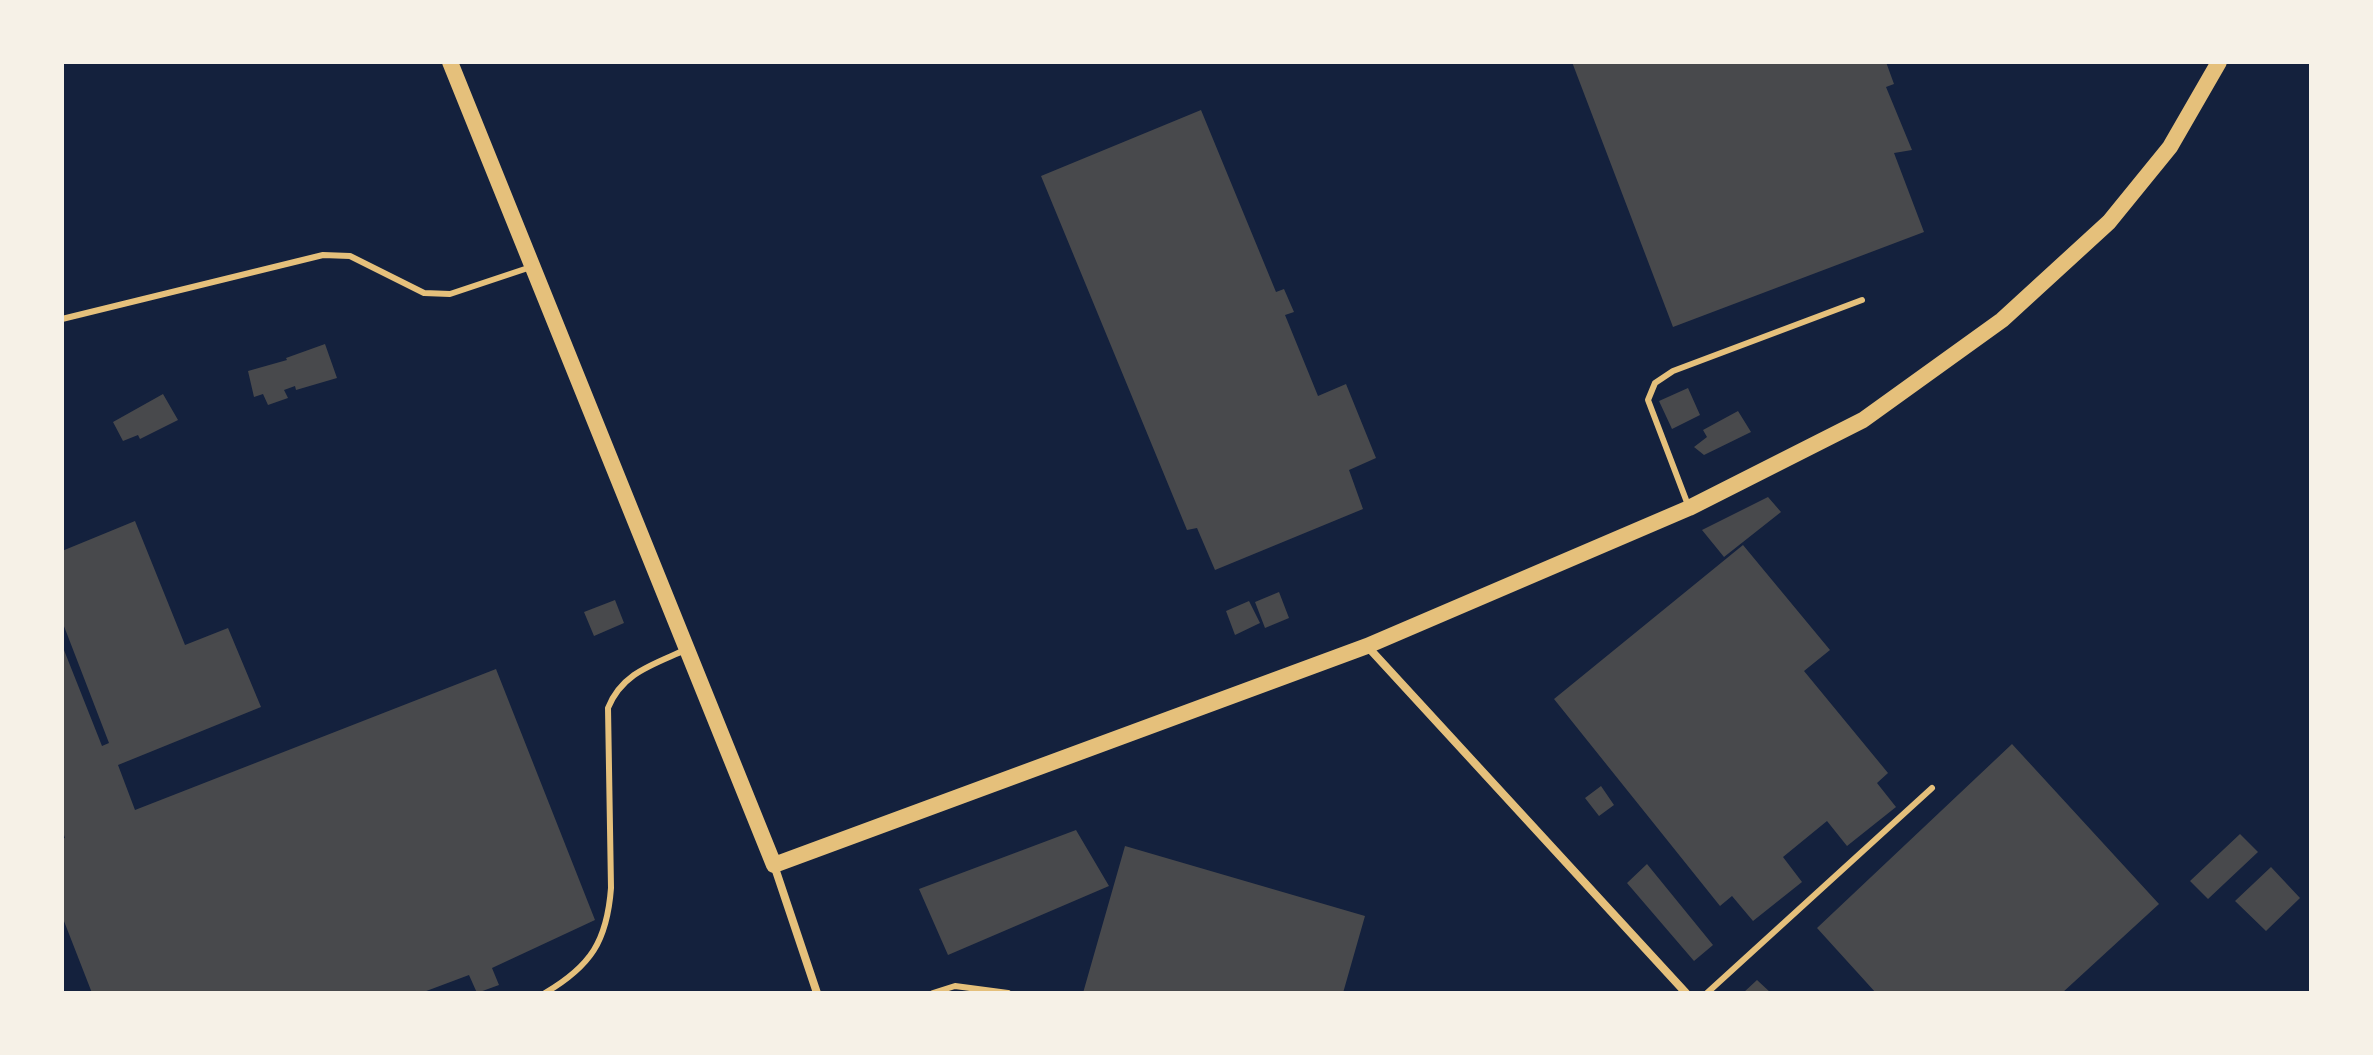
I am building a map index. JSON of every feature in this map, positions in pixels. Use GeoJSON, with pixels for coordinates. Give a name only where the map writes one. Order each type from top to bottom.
{"type":"FeatureCollection","features":[{"type":"Feature","properties":{"kind":"main road"},"geometry":{"type":"LineString","coordinates":[[450,62],[774,865],[1367,646],[1689,508],[1863,420],[2002,320],[2109,222],[2170,147],[2219,62]]}},
{"type":"Feature","properties":{"kind":"street"},"geometry":{"type":"LineString","coordinates":[[1367,646],[1686,993]]}},
{"type":"Feature","properties":{"kind":"street"},"geometry":{"type":"LineString","coordinates":[[774,865],[817,993]]}},
{"type":"Feature","properties":{"kind":"lane"},"geometry":{"type":"LineString","coordinates":[[62,319],[323,255],[350,256],[424,293],[450,294],[531,267]]}},
{"type":"Feature","properties":{"kind":"lane"},"geometry":{"type":"LineString","coordinates":[[1689,508],[1648,400],[1655,383],[1673,371],[1862,300]]}},
{"type":"Feature","properties":{"kind":"lane"},"geometry":{"type":"LineString","coordinates":[[545,993],[584,965],[602,939],[609,914],[608,708],[624,680],[686,649]]}},
{"type":"Feature","properties":{"kind":"lane"},"geometry":{"type":"LineString","coordinates":[[1707,993],[1932,788]]}},
{"type":"Feature","properties":{"kind":"lane"},"geometry":{"type":"LineString","coordinates":[[933,993],[955,986],[1008,993]]}},
{"type":"Feature","properties":{"kind":"building"},"geometry":{"type":"Polygon","coordinates":[[[1572,62],[1886,62],[1894,84],[1886,87],[1912,150],[1894,153],[1924,232],[1673,327],[1572,62]]]}},
{"type":"Feature","properties":{"kind":"building"},"geometry":{"type":"Polygon","coordinates":[[[1201,110],[1276,292],[1284,289],[1294,312],[1285,315],[1318,396],[1346,384],[1376,458],[1349,470],[1363,509],[1215,570],[1197,528],[1187,530],[1041,176],[1201,110]]]}},
{"type":"Feature","properties":{"kind":"building"},"geometry":{"type":"Polygon","coordinates":[[[325,344],[337,378],[296,390],[295,386],[284,390],[288,398],[268,405],[263,394],[254,397],[248,371],[287,360],[325,344]]]}},
{"type":"Feature","properties":{"kind":"building"},"geometry":{"type":"Polygon","coordinates":[[[1688,388],[1700,415],[1672,429],[1659,401],[1688,388]]]}},
{"type":"Feature","properties":{"kind":"building"},"geometry":{"type":"Polygon","coordinates":[[[163,394],[178,420],[140,439],[138,435],[123,441],[113,422],[163,394]]]}},
{"type":"Feature","properties":{"kind":"building"},"geometry":{"type":"Polygon","coordinates":[[[1738,411],[1751,432],[1704,455],[1694,447],[1707,437],[1703,430],[1738,411]]]}},
{"type":"Feature","properties":{"kind":"building"},"geometry":{"type":"Polygon","coordinates":[[[1768,497],[1781,512],[1724,557],[1702,530],[1768,497]]]}},
{"type":"Feature","properties":{"kind":"building"},"geometry":{"type":"Polygon","coordinates":[[[135,521],[185,645],[228,628],[261,707],[118,765],[135,810],[496,669],[595,920],[492,968],[499,985],[477,993],[469,975],[421,993],[92,993],[62,916],[62,839],[65,838],[62,829],[62,645],[102,746],[109,743],[62,621],[62,551],[135,521]]]}},
{"type":"Feature","properties":{"kind":"building"},"geometry":{"type":"Polygon","coordinates":[[[1743,545],[1830,650],[1804,671],[1888,773],[1877,783],[1896,807],[1847,846],[1827,821],[1783,857],[1802,882],[1753,921],[1732,896],[1720,906],[1554,699],[1743,545]]]}},
{"type":"Feature","properties":{"kind":"building"},"geometry":{"type":"Polygon","coordinates":[[[1279,592],[1289,618],[1265,628],[1255,602],[1279,592]]]}},
{"type":"Feature","properties":{"kind":"building"},"geometry":{"type":"Polygon","coordinates":[[[615,600],[624,623],[594,636],[584,612],[615,600]]]}},
{"type":"Feature","properties":{"kind":"building"},"geometry":{"type":"Polygon","coordinates":[[[1249,601],[1260,623],[1235,635],[1226,611],[1249,601]]]}},
{"type":"Feature","properties":{"kind":"building"},"geometry":{"type":"Polygon","coordinates":[[[2012,744],[2159,904],[2062,993],[1876,993],[1817,928],[2012,744]]]}},
{"type":"Feature","properties":{"kind":"building"},"geometry":{"type":"Polygon","coordinates":[[[1601,786],[1614,805],[1599,816],[1585,798],[1601,786]]]}},
{"type":"Feature","properties":{"kind":"building"},"geometry":{"type":"Polygon","coordinates":[[[1076,830],[1109,886],[948,955],[919,889],[1076,830]]]}},
{"type":"Feature","properties":{"kind":"building"},"geometry":{"type":"Polygon","coordinates":[[[2240,834],[2258,852],[2208,899],[2190,881],[2240,834]]]}},
{"type":"Feature","properties":{"kind":"building"},"geometry":{"type":"Polygon","coordinates":[[[1125,846],[1365,916],[1343,993],[1083,993],[1125,846]]]}},
{"type":"Feature","properties":{"kind":"building"},"geometry":{"type":"Polygon","coordinates":[[[1647,864],[1713,945],[1694,961],[1627,883],[1647,864]]]}},
{"type":"Feature","properties":{"kind":"building"},"geometry":{"type":"Polygon","coordinates":[[[2271,867],[2300,898],[2266,931],[2235,901],[2271,867]]]}},
{"type":"Feature","properties":{"kind":"building"},"geometry":{"type":"Polygon","coordinates":[[[1757,980],[1771,993],[1743,993],[1757,980]]]}}]}
